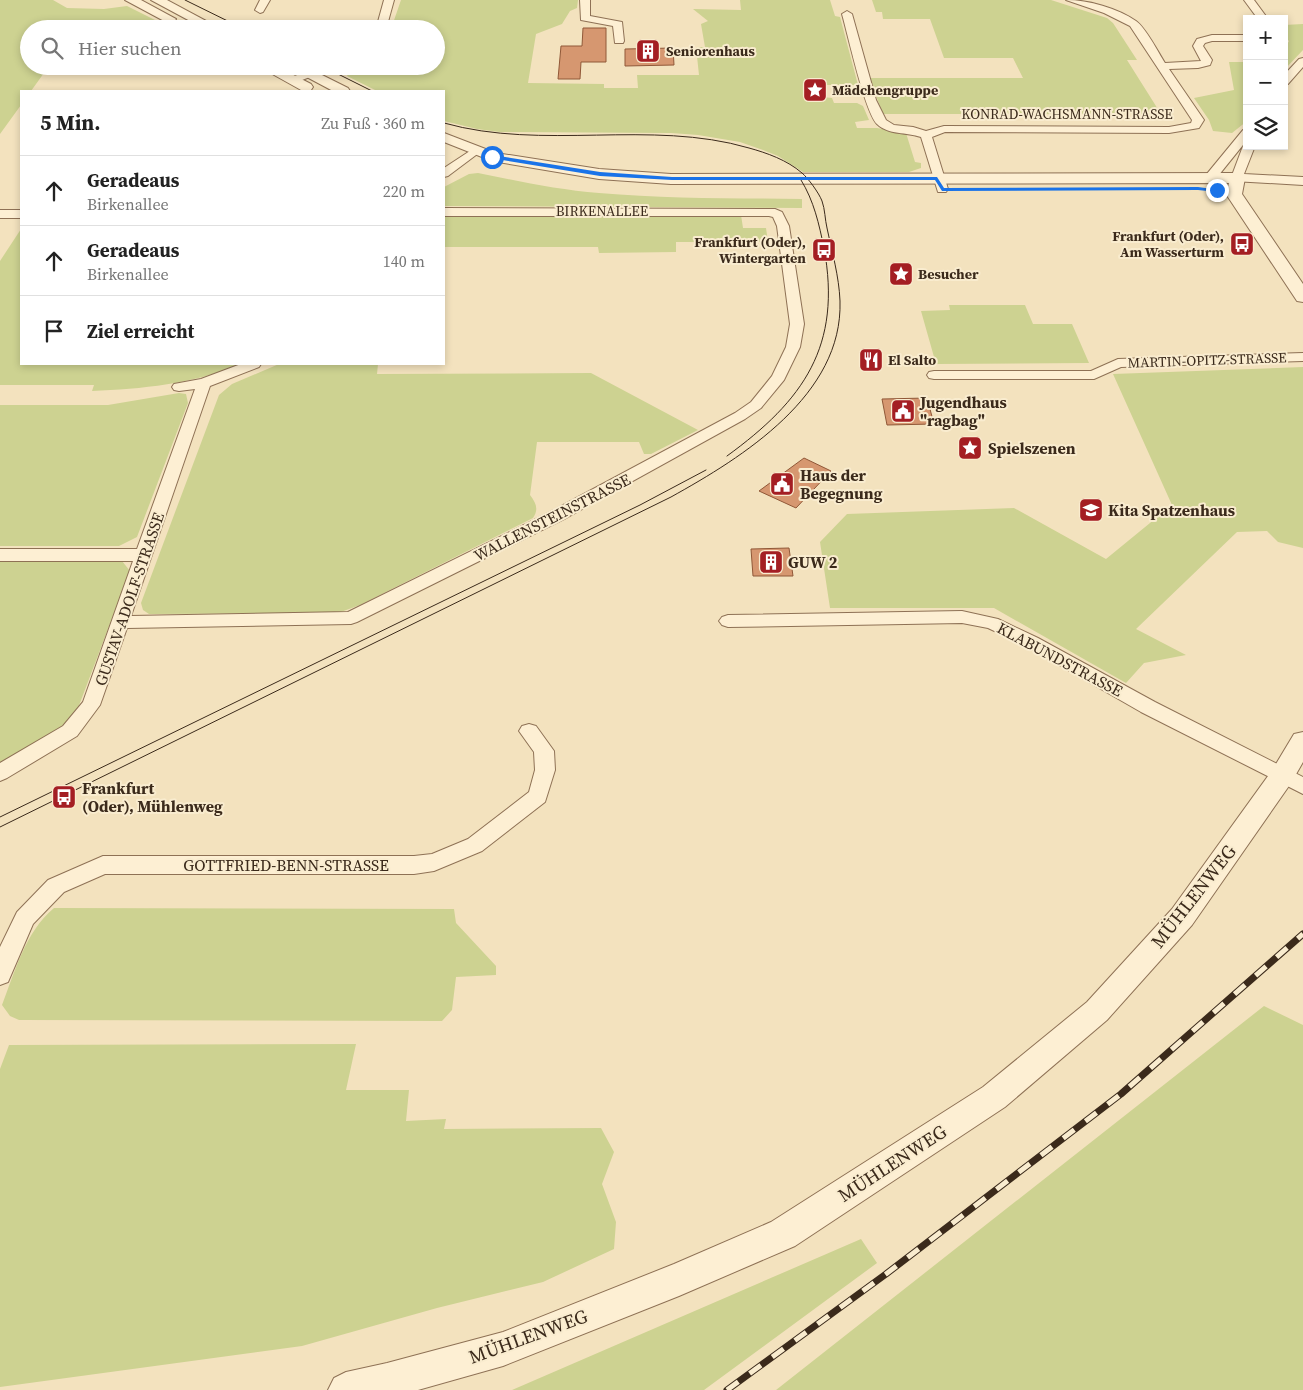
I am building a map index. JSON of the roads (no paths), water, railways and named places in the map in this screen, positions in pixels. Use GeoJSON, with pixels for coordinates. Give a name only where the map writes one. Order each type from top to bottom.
{"type":"FeatureCollection","features":[{"type":"Feature","properties":{"kind":"street"},"geometry":{"type":"LineString","coordinates":[[132,0],[171,20]]}},
{"type":"Feature","properties":{"kind":"street"},"geometry":{"type":"LineString","coordinates":[[157,0],[197,20]]}},
{"type":"Feature","properties":{"kind":"street"},"geometry":{"type":"LineString","coordinates":[[383,20],[389,0]]}},
{"type":"Feature","properties":{"kind":"street"},"geometry":{"type":"LineString","coordinates":[[586,0],[585,18],[618,24],[619,41]]}},
{"type":"Feature","properties":{"kind":"street","name":"KONRAD-WACHSMANN-STRASSE"},"geometry":{"type":"LineString","coordinates":[[926,136],[944,129],[1169,130],[1194,126],[1198,120],[1134,24],[1107,11],[1071,0]]}},
{"type":"Feature","properties":{"kind":"street"},"geometry":{"type":"LineString","coordinates":[[1249,0],[1260,15]]}},
{"type":"Feature","properties":{"kind":"street"},"geometry":{"type":"LineString","coordinates":[[847,14],[870,100],[881,122],[891,128],[913,130],[926,136],[940,184]]}},
{"type":"Feature","properties":{"kind":"street"},"geometry":{"type":"LineString","coordinates":[[1162,66],[1206,63],[1207,60],[1198,46],[1201,41],[1212,38],[1243,38]]}},
{"type":"Feature","properties":{"kind":"street"},"geometry":{"type":"LineString","coordinates":[[1288,78],[1303,61]]}},
{"type":"Feature","properties":{"kind":"street"},"geometry":{"type":"LineString","coordinates":[[295,75],[313,90]]}},
{"type":"Feature","properties":{"kind":"street"},"geometry":{"type":"LineString","coordinates":[[310,75],[341,90]]}},
{"type":"Feature","properties":{"kind":"street"},"geometry":{"type":"LineString","coordinates":[[1210,178],[1243,137]]}},
{"type":"Feature","properties":{"kind":"street","name":"BIRKENALLEE"},"geometry":{"type":"LineString","coordinates":[[445,138],[492,157],[600,174],[672,179],[1198,188],[1226,191],[1234,194]]}},
{"type":"Feature","properties":{"kind":"street"},"geometry":{"type":"LineString","coordinates":[[445,172],[476,150]]}},
{"type":"Feature","properties":{"kind":"street"},"geometry":{"type":"LineString","coordinates":[[1248,150],[1237,178],[1234,194],[1303,297]]}},
{"type":"Feature","properties":{"kind":"street","name":"BIRKENALLEE"},"geometry":{"type":"LineString","coordinates":[[445,154],[462,160],[533,175],[602,185],[667,188],[1237,178]]}},
{"type":"Feature","properties":{"kind":"street"},"geometry":{"type":"LineString","coordinates":[[1237,178],[1303,181]]}},
{"type":"Feature","properties":{"kind":"street","name":"BIRKENALLEE"},"geometry":{"type":"LineString","coordinates":[[445,212],[760,211]]}},
{"type":"Feature","properties":{"kind":"street","name":"WALLENSTEINSTRASSE"},"geometry":{"type":"LineString","coordinates":[[121,622],[351,618],[558,515],[756,405],[779,376],[793,347],[797,324],[782,220],[778,215],[760,211]]}},
{"type":"Feature","properties":{"kind":"street"},"geometry":{"type":"LineString","coordinates":[[0,214],[20,214]]}},
{"type":"Feature","properties":{"kind":"street","name":"MARTIN-OPITZ-STRASSE"},"geometry":{"type":"LineString","coordinates":[[934,375],[1094,375],[1118,363],[1303,357]]}},
{"type":"Feature","properties":{"kind":"street"},"geometry":{"type":"LineString","coordinates":[[179,387],[204,383],[251,365]]}},
{"type":"Feature","properties":{"kind":"street","name":"GUSTAV-ADOLF-STRASSE"},"geometry":{"type":"LineString","coordinates":[[0,773],[70,731],[91,705],[204,383]]}},
{"type":"Feature","properties":{"kind":"street"},"geometry":{"type":"LineString","coordinates":[[0,555],[144,555]]}},
{"type":"Feature","properties":{"kind":"street","name":"KLABUNDSTRASSE"},"geometry":{"type":"LineString","coordinates":[[728,621],[962,617],[992,623],[1032,642],[1148,707],[1292,781]]}},
{"type":"Feature","properties":{"kind":"street","name":"GOTTFRIED-BENN-STRASSE"},"geometry":{"type":"LineString","coordinates":[[0,975],[25,918],[56,886],[104,865],[414,865],[434,862],[475,845],[538,796],[545,770],[544,751],[529,731]]}},
{"type":"Feature","properties":{"kind":"street","name":"MÜHLENWEG"},"geometry":{"type":"LineString","coordinates":[[346,1390],[387,1381],[503,1349],[679,1279],[783,1234],[986,1102],[1097,1011],[1182,917],[1292,781],[1303,741]]}},
{"type":"Feature","properties":{"kind":"tram line"},"geometry":{"type":"LineString","coordinates":[[185,0],[226,20]]}},
{"type":"Feature","properties":{"kind":"tram line"},"geometry":{"type":"LineString","coordinates":[[340,75],[370,90]]}},
{"type":"Feature","properties":{"kind":"tram line"},"geometry":{"type":"LineString","coordinates":[[0,827],[671,497],[728,463],[757,442],[784,419],[807,394],[825,366],[837,335],[840,301],[837,273],[822,201],[807,178],[790,164],[756,150],[712,140],[674,136],[520,135],[481,131],[445,123]]}},
{"type":"Feature","properties":{"kind":"tram line"},"geometry":{"type":"LineString","coordinates":[[727,456],[777,414],[796,391],[811,368],[822,342],[827,314],[828,283],[824,248],[813,204],[801,180]]}},
{"type":"Feature","properties":{"kind":"tram line"},"geometry":{"type":"LineString","coordinates":[[0,817],[640,505],[706,470]]}},
{"type":"Feature","properties":{"kind":"railway"},"geometry":{"type":"LineString","coordinates":[[727,1390],[886,1274],[1121,1094],[1303,934]]}},
{"type":"Feature","properties":{"kind":"place","name":"Seniorenhaus"},"geometry":{"type":"Point","coordinates":[648,51]}},
{"type":"Feature","properties":{"kind":"place","name":"Mädchengruppe"},"geometry":{"type":"Point","coordinates":[815,90]}},
{"type":"Feature","properties":{"kind":"place","name":"Frankfurt (Oder), Am Wasserturm"},"geometry":{"type":"Point","coordinates":[1242,244]}},
{"type":"Feature","properties":{"kind":"place","name":"Frankfurt (Oder), Wintergarten"},"geometry":{"type":"Point","coordinates":[824,250]}},
{"type":"Feature","properties":{"kind":"place","name":"Besucher"},"geometry":{"type":"Point","coordinates":[901,274]}},
{"type":"Feature","properties":{"kind":"place","name":"El Salto"},"geometry":{"type":"Point","coordinates":[871,360]}},
{"type":"Feature","properties":{"kind":"place","name":"Jugendhaus \"ragbag\""},"geometry":{"type":"Point","coordinates":[903,411]}},
{"type":"Feature","properties":{"kind":"place","name":"Spielszenen"},"geometry":{"type":"Point","coordinates":[970,448]}},
{"type":"Feature","properties":{"kind":"place","name":"Haus der Begegnung"},"geometry":{"type":"Point","coordinates":[782,484]}},
{"type":"Feature","properties":{"kind":"place","name":"Kita Spatzenhaus"},"geometry":{"type":"Point","coordinates":[1091,510]}},
{"type":"Feature","properties":{"kind":"place","name":"GUW 2"},"geometry":{"type":"Point","coordinates":[771,562]}},
{"type":"Feature","properties":{"kind":"place","name":"Frankfurt (Oder), Mühlenweg"},"geometry":{"type":"Point","coordinates":[64,797]}}]}
